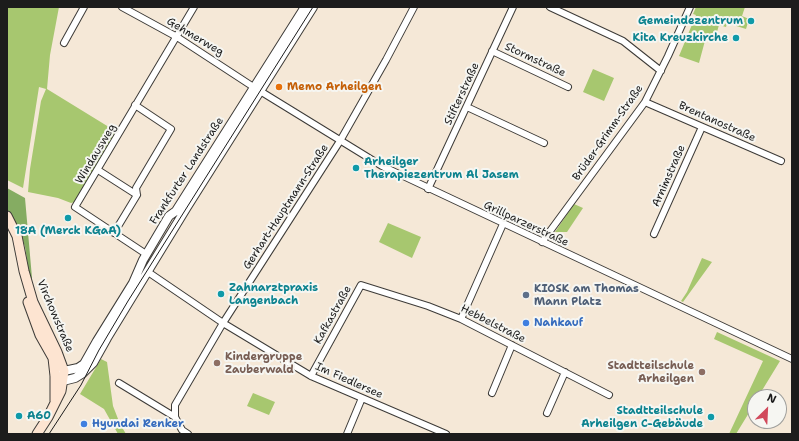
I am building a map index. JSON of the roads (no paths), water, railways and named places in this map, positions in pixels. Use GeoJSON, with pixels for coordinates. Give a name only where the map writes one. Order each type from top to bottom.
{"type":"FeatureCollection","features":[{"type":"Feature","properties":{"kind":"main road","name":"Virchowstraße"},"geometry":{"type":"LineString","coordinates":[[7,216],[17,236],[24,271],[33,302],[57,352],[64,371]]}},
{"type":"Feature","properties":{"kind":"main road","name":"Virchowstraße"},"geometry":{"type":"LineString","coordinates":[[24,271],[25,287],[29,306],[40,335],[53,358],[59,378]]}},
{"type":"Feature","properties":{"kind":"main road"},"geometry":{"type":"LineString","coordinates":[[36,434],[48,417],[61,391],[59,378],[64,371]]}},
{"type":"Feature","properties":{"kind":"street"},"geometry":{"type":"LineString","coordinates":[[64,43],[84,7]]}},
{"type":"Feature","properties":{"kind":"street","name":"Gehmerweg"},"geometry":{"type":"LineString","coordinates":[[122,7],[177,37],[258,90]]}},
{"type":"Feature","properties":{"kind":"street","name":"Windausweg"},"geometry":{"type":"LineString","coordinates":[[146,254],[76,207],[194,7]]}},
{"type":"Feature","properties":{"kind":"street","name":"Frankfurter Landstraße"},"geometry":{"type":"LineString","coordinates":[[59,378],[75,378],[83,373],[93,363],[258,90],[305,7]]}},
{"type":"Feature","properties":{"kind":"street","name":"Frankfurter Landstraße"},"geometry":{"type":"LineString","coordinates":[[64,371],[78,368],[84,364],[133,283],[146,254],[170,216],[176,211],[313,7]]}},
{"type":"Feature","properties":{"kind":"street","name":"Gerhart-Hauptmann-Straße"},"geometry":{"type":"LineString","coordinates":[[175,417],[175,405],[223,323],[340,141],[414,7]]}},
{"type":"Feature","properties":{"kind":"street","name":"Stifterstraße"},"geometry":{"type":"LineString","coordinates":[[428,189],[513,7]]}},
{"type":"Feature","properties":{"kind":"street"},"geometry":{"type":"LineString","coordinates":[[550,7],[623,41],[661,71]]}},
{"type":"Feature","properties":{"kind":"street","name":"Brüder-Grimm-Straße"},"geometry":{"type":"LineString","coordinates":[[542,242],[645,102],[690,7]]}},
{"type":"Feature","properties":{"kind":"street","name":"Stormstraße"},"geometry":{"type":"LineString","coordinates":[[492,51],[568,87]]}},
{"type":"Feature","properties":{"kind":"street","name":"Grillparzerstraße"},"geometry":{"type":"LineString","coordinates":[[258,90],[382,166],[502,224],[792,359]]}},
{"type":"Feature","properties":{"kind":"street","name":"Brentanostraße"},"geometry":{"type":"LineString","coordinates":[[645,102],[781,162]]}},
{"type":"Feature","properties":{"kind":"street"},"geometry":{"type":"LineString","coordinates":[[114,233],[137,195],[136,188],[171,129],[135,106]]}},
{"type":"Feature","properties":{"kind":"street"},"geometry":{"type":"LineString","coordinates":[[466,107],[544,143]]}},
{"type":"Feature","properties":{"kind":"street","name":"Arnimstraße"},"geometry":{"type":"LineString","coordinates":[[654,234],[702,127]]}},
{"type":"Feature","properties":{"kind":"street"},"geometry":{"type":"LineString","coordinates":[[98,170],[137,195]]}},
{"type":"Feature","properties":{"kind":"street"},"geometry":{"type":"LineString","coordinates":[[461,319],[502,224]]}},
{"type":"Feature","properties":{"kind":"street"},"geometry":{"type":"LineString","coordinates":[[140,267],[148,272]]}},
{"type":"Feature","properties":{"kind":"street","name":"Im Fiedlersee"},"geometry":{"type":"LineString","coordinates":[[148,272],[223,323],[311,376],[446,434]]}},
{"type":"Feature","properties":{"kind":"street","name":"Hebbelstraße"},"geometry":{"type":"LineString","coordinates":[[362,284],[428,306],[461,319],[609,395]]}},
{"type":"Feature","properties":{"kind":"street","name":"Kafkastraße"},"geometry":{"type":"LineString","coordinates":[[311,376],[362,284]]}},
{"type":"Feature","properties":{"kind":"street"},"geometry":{"type":"LineString","coordinates":[[492,392],[512,345]]}},
{"type":"Feature","properties":{"kind":"street"},"geometry":{"type":"LineString","coordinates":[[547,413],[565,372]]}},
{"type":"Feature","properties":{"kind":"street"},"geometry":{"type":"LineString","coordinates":[[119,383],[175,417],[182,430],[188,434]]}},
{"type":"Feature","properties":{"kind":"street"},"geometry":{"type":"LineString","coordinates":[[347,434],[362,398]]}},
{"type":"Feature","properties":{"kind":"tram line"},"geometry":{"type":"LineString","coordinates":[[49,434],[81,385],[99,350],[128,301],[313,7]]}},
{"type":"Feature","properties":{"kind":"place","name":"Gemeindezentrum"},"geometry":{"type":"Point","coordinates":[751,21]}},
{"type":"Feature","properties":{"kind":"place","name":"Kita Kreuzkirche"},"geometry":{"type":"Point","coordinates":[736,38]}},
{"type":"Feature","properties":{"kind":"place","name":"Memo Arheilgen"},"geometry":{"type":"Point","coordinates":[279,87]}},
{"type":"Feature","properties":{"kind":"place","name":"Arheilger Therapiezentrum Al Jasem"},"geometry":{"type":"Point","coordinates":[356,168]}},
{"type":"Feature","properties":{"kind":"place","name":"18A (Merck KGaA)"},"geometry":{"type":"Point","coordinates":[68,218]}},
{"type":"Feature","properties":{"kind":"place","name":"Zahnarztpraxis Langenbach"},"geometry":{"type":"Point","coordinates":[221,294]}},
{"type":"Feature","properties":{"kind":"place","name":"KIOSK am Thomas Mann Platz"},"geometry":{"type":"Point","coordinates":[526,295]}},
{"type":"Feature","properties":{"kind":"place","name":"Nahkauf"},"geometry":{"type":"Point","coordinates":[526,323]}},
{"type":"Feature","properties":{"kind":"place","name":"Kindergruppe Zauberwald"},"geometry":{"type":"Point","coordinates":[217,363]}},
{"type":"Feature","properties":{"kind":"place","name":"Stadtteilschule Arheilgen"},"geometry":{"type":"Point","coordinates":[702,372]}},
{"type":"Feature","properties":{"kind":"place","name":"A60"},"geometry":{"type":"Point","coordinates":[19,416]}},
{"type":"Feature","properties":{"kind":"place","name":"Stadtteilschule Arheilgen C-Gebäude"},"geometry":{"type":"Point","coordinates":[711,417]}},
{"type":"Feature","properties":{"kind":"place","name":"Hyundai Renker"},"geometry":{"type":"Point","coordinates":[84,424]}}]}
